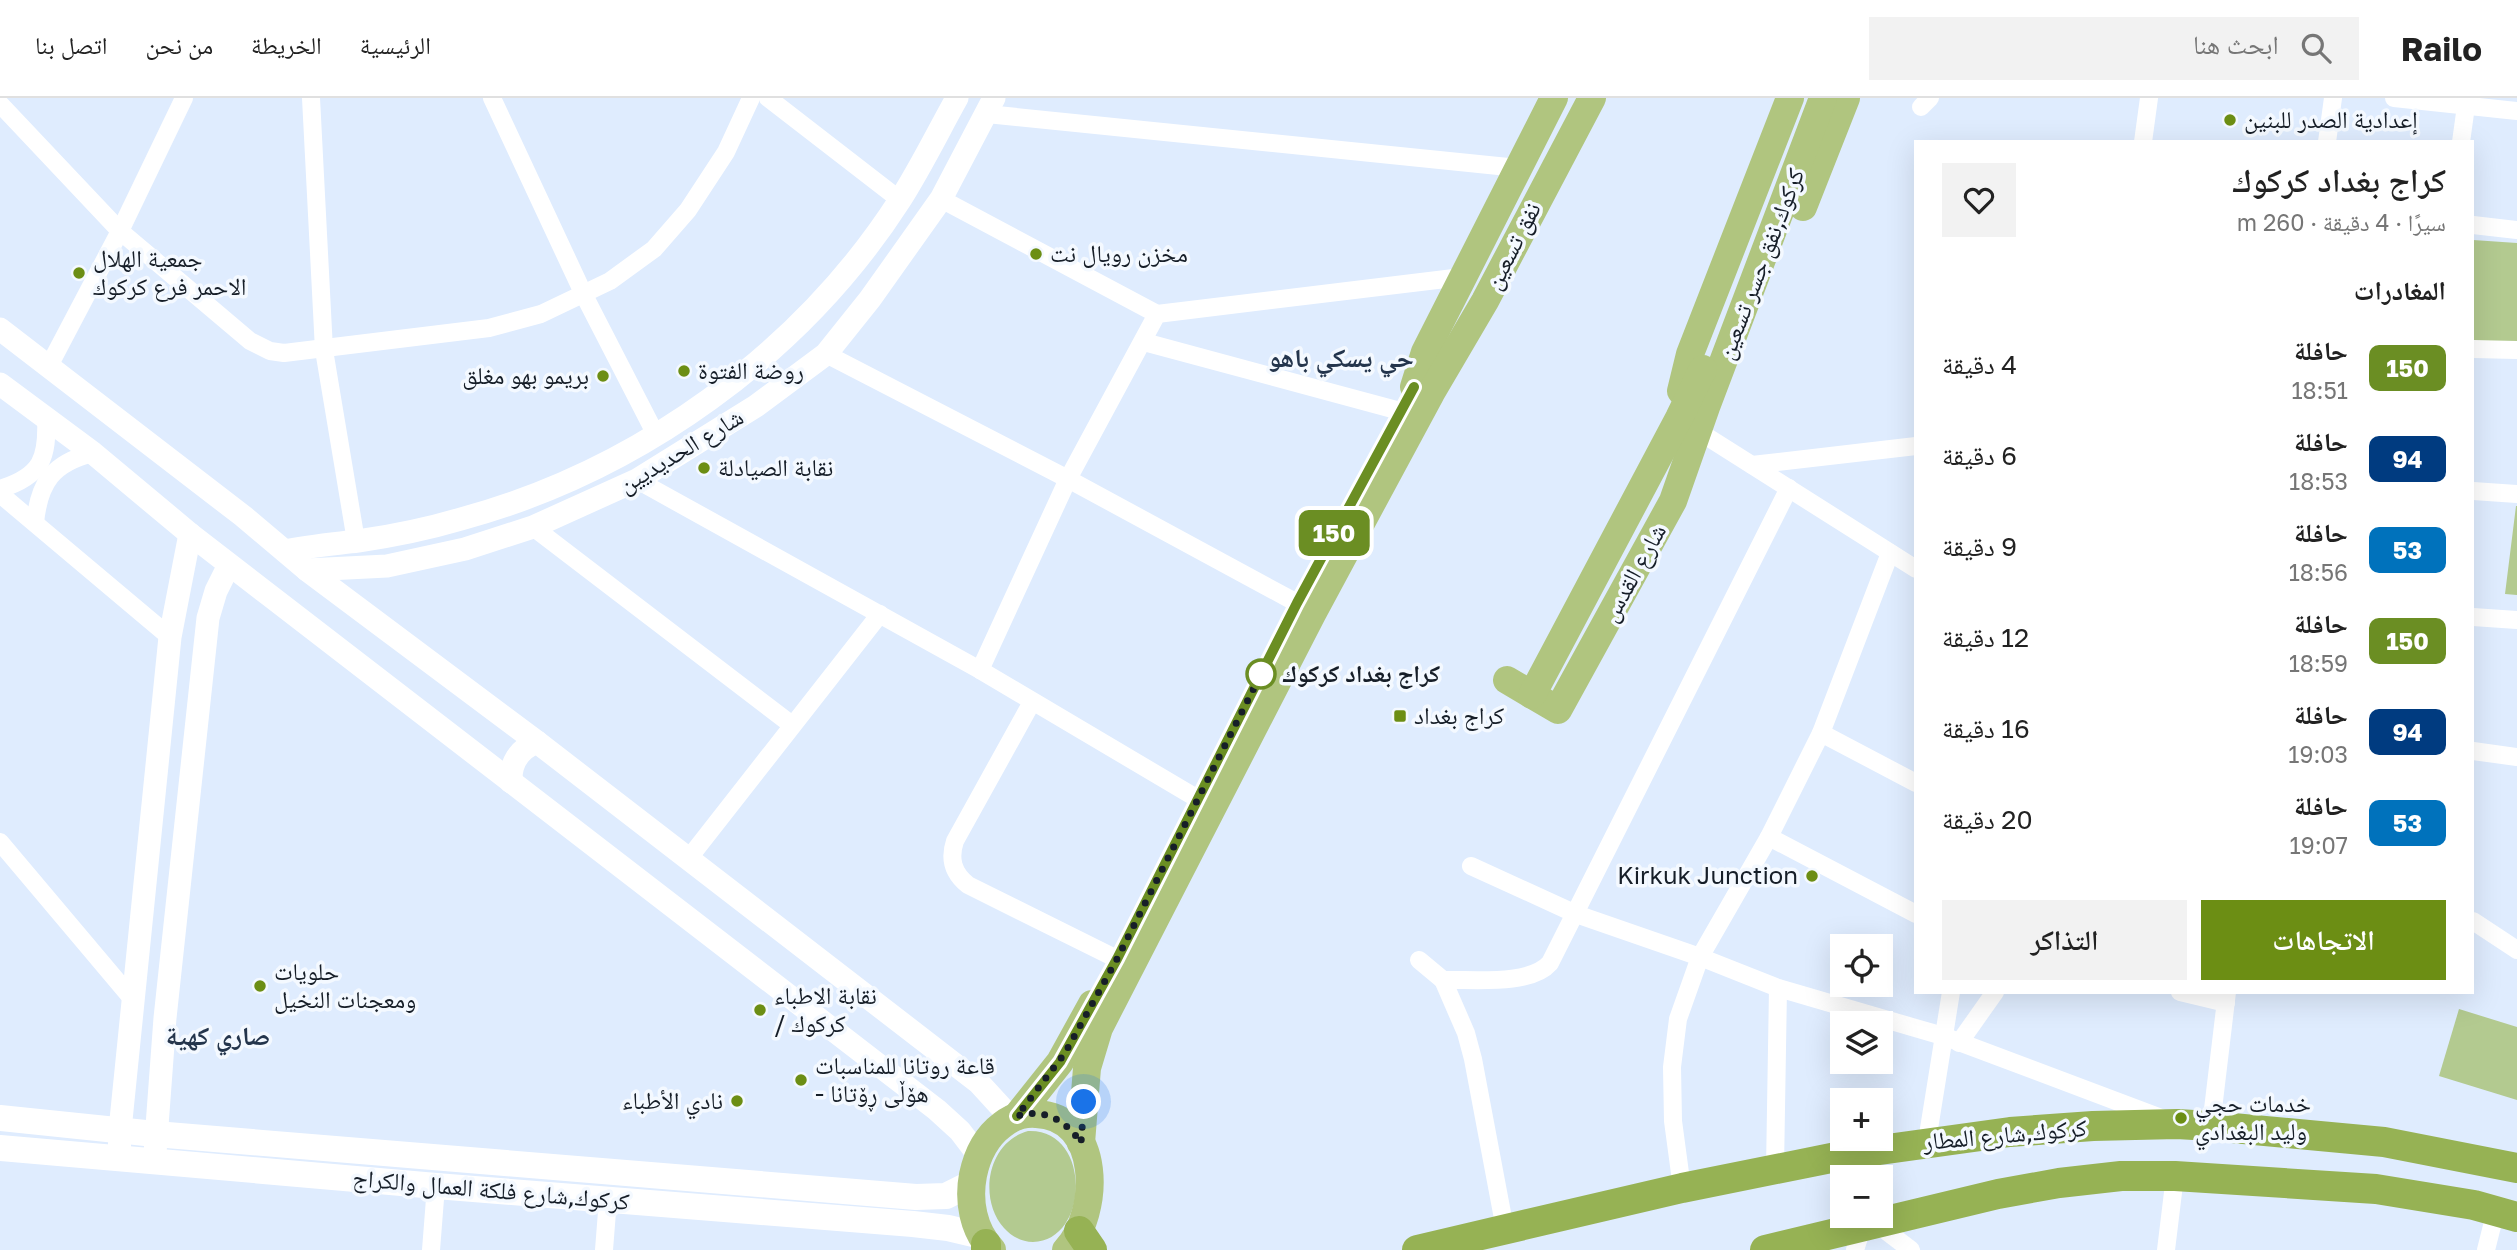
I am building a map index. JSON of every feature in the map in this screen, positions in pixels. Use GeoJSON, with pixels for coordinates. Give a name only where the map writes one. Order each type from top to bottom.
{"type":"FeatureCollection","features":[{"type":"Feature","properties":{"kind":"highway","name":"كركوك,شارع المطار"},"geometry":{"type":"LineString","coordinates":[[1417,1250],[1682,1188],[1851,1154],[1927,1141],[2024,1131],[2177,1124],[2211,1126],[2384,1142],[2517,1168]]}},
{"type":"Feature","properties":{"kind":"highway"},"geometry":{"type":"LineString","coordinates":[[2289,1183],[2304,1174],[2310,1161],[2309,1149],[2298,1133]]}},
{"type":"Feature","properties":{"kind":"highway"},"geometry":{"type":"LineString","coordinates":[[2376,1189],[2371,1172],[2373,1157],[2384,1142]]}},
{"type":"Feature","properties":{"kind":"highway"},"geometry":{"type":"LineString","coordinates":[[1765,1250],[1817,1244],[1865,1234],[1937,1208],[2059,1183],[2121,1176],[2175,1176],[2376,1189],[2507,1213]]}},
{"type":"Feature","properties":{"kind":"main road"},"geometry":{"type":"LineString","coordinates":[[1081,1143],[1087,1068],[1099,1028],[1422,390],[1425,352],[1554,98]]}},
{"type":"Feature","properties":{"kind":"main road","name":"نفق تسعين"},"geometry":{"type":"LineString","coordinates":[[1422,390],[1570,98]]}},
{"type":"Feature","properties":{"kind":"main road","name":"نفق تسعين"},"geometry":{"type":"LineString","coordinates":[[1422,390],[1485,301],[1592,98]]}},
{"type":"Feature","properties":{"kind":"main road"},"geometry":{"type":"LineString","coordinates":[[986,1245],[973,1211],[975,1170],[993,1133],[1014,1117],[1060,1062],[1117,959],[1297,603],[1400,411],[1422,390],[1452,379],[1476,354],[1513,291],[1609,98]]}},
{"type":"Feature","properties":{"kind":"main road"},"geometry":{"type":"LineString","coordinates":[[1689,425],[1682,386],[1690,354],[1790,98]]}},
{"type":"Feature","properties":{"kind":"main road"},"geometry":{"type":"LineString","coordinates":[[1689,425],[1707,361],[1807,98]]}},
{"type":"Feature","properties":{"kind":"main road","name":"كركوك,نفق جسر تسعين"},"geometry":{"type":"LineString","coordinates":[[1689,425],[1824,98]]}},
{"type":"Feature","properties":{"kind":"main road"},"geometry":{"type":"LineString","coordinates":[[1689,425],[1724,395],[1745,354],[1846,98]]}},
{"type":"Feature","properties":{"kind":"main road","name":"شارع القدس"},"geometry":{"type":"LineString","coordinates":[[1689,425],[1679,488],[1661,526],[1558,710],[1532,695],[1689,425]]}},
{"type":"Feature","properties":{"kind":"main road"},"geometry":{"type":"LineString","coordinates":[[1507,680],[1532,695]]}},
{"type":"Feature","properties":{"kind":"main road"},"geometry":{"type":"LineString","coordinates":[[1014,1117],[1039,1114],[1056,1119],[1070,1129],[1081,1143],[1091,1187],[1079,1244]]}},
{"type":"Feature","properties":{"kind":"main road","name":"كركوك,شارع فلكة العمال والكراج"},"geometry":{"type":"LineString","coordinates":[[0,1118],[155,1134],[926,1198],[955,1193],[975,1170]]}},
{"type":"Feature","properties":{"kind":"main road","name":"كركوك,شارع فلكة العمال والكراج"},"geometry":{"type":"LineString","coordinates":[[0,1148],[155,1163],[914,1224],[948,1228],[986,1245]]}},
{"type":"Feature","properties":{"kind":"street"},"geometry":{"type":"LineString","coordinates":[[50,366],[120,231],[184,98]]}},
{"type":"Feature","properties":{"kind":"street"},"geometry":{"type":"LineString","coordinates":[[311,98],[324,350],[356,541]]}},
{"type":"Feature","properties":{"kind":"street"},"geometry":{"type":"LineString","coordinates":[[492,98],[584,295],[656,435]]}},
{"type":"Feature","properties":{"kind":"street"},"geometry":{"type":"LineString","coordinates":[[0,104],[120,231],[259,346],[284,353],[489,328],[541,314],[584,295],[632,267],[654,249],[674,227],[726,152],[751,98]]}},
{"type":"Feature","properties":{"kind":"street"},"geometry":{"type":"LineString","coordinates":[[768,98],[900,200]]}},
{"type":"Feature","properties":{"kind":"street","name":"شارع الحديديين"},"geometry":{"type":"LineString","coordinates":[[285,551],[422,529],[496,509],[566,482],[656,435],[737,379],[797,326],[828,293],[900,200],[957,98]]}},
{"type":"Feature","properties":{"kind":"street"},"geometry":{"type":"LineString","coordinates":[[2143,140],[2149,98]]}},
{"type":"Feature","properties":{"kind":"street"},"geometry":{"type":"LineString","coordinates":[[2327,140],[2333,98]]}},
{"type":"Feature","properties":{"kind":"street"},"geometry":{"type":"LineString","coordinates":[[2394,98],[2517,111]]}},
{"type":"Feature","properties":{"kind":"street"},"geometry":{"type":"LineString","coordinates":[[990,106],[1518,169]]}},
{"type":"Feature","properties":{"kind":"street","name":"شارع الحديديين"},"geometry":{"type":"LineString","coordinates":[[307,570],[387,566],[465,549],[533,527],[637,480],[756,406],[826,354],[870,299],[941,199],[990,106]]}},
{"type":"Feature","properties":{"kind":"street"},"geometry":{"type":"LineString","coordinates":[[2461,140],[2466,106]]}},
{"type":"Feature","properties":{"kind":"street"},"geometry":{"type":"LineString","coordinates":[[941,199],[1157,314],[1462,277]]}},
{"type":"Feature","properties":{"kind":"street"},"geometry":{"type":"LineString","coordinates":[[2474,225],[2517,230]]}},
{"type":"Feature","properties":{"kind":"street"},"geometry":{"type":"LineString","coordinates":[[980,670],[1068,479],[1157,314]]}},
{"type":"Feature","properties":{"kind":"street"},"geometry":{"type":"LineString","coordinates":[[0,329],[243,516],[307,570],[689,858],[979,1083],[1014,1117]]}},
{"type":"Feature","properties":{"kind":"street"},"geometry":{"type":"LineString","coordinates":[[1144,342],[1400,411]]}},
{"type":"Feature","properties":{"kind":"street"},"geometry":{"type":"LineString","coordinates":[[2474,349],[2517,350]]}},
{"type":"Feature","properties":{"kind":"street"},"geometry":{"type":"LineString","coordinates":[[826,354],[1068,479],[1297,603]]}},
{"type":"Feature","properties":{"kind":"street"},"geometry":{"type":"LineString","coordinates":[[737,379],[756,406]]}},
{"type":"Feature","properties":{"kind":"street"},"geometry":{"type":"LineString","coordinates":[[0,384],[93,453],[229,565],[949,1120],[975,1170]]}},
{"type":"Feature","properties":{"kind":"street"},"geometry":{"type":"LineString","coordinates":[[46,417],[47,444],[43,459],[26,478],[0,491],[170,637]]}},
{"type":"Feature","properties":{"kind":"street"},"geometry":{"type":"LineString","coordinates":[[1689,425],[1914,568]]}},
{"type":"Feature","properties":{"kind":"street"},"geometry":{"type":"LineString","coordinates":[[1752,465],[1914,446]]}},
{"type":"Feature","properties":{"kind":"street"},"geometry":{"type":"LineString","coordinates":[[35,523],[40,494],[54,472],[66,462],[93,453]]}},
{"type":"Feature","properties":{"kind":"street"},"geometry":{"type":"LineString","coordinates":[[637,480],[980,670],[1198,799]]}},
{"type":"Feature","properties":{"kind":"street"},"geometry":{"type":"LineString","coordinates":[[1443,980],[1522,978],[1536,974],[1550,963],[1789,488]]}},
{"type":"Feature","properties":{"kind":"street"},"geometry":{"type":"LineString","coordinates":[[2474,491],[2517,494]]}},
{"type":"Feature","properties":{"kind":"street"},"geometry":{"type":"LineString","coordinates":[[533,527],[792,724]]}},
{"type":"Feature","properties":{"kind":"street"},"geometry":{"type":"LineString","coordinates":[[119,1159],[170,637],[190,534]]}},
{"type":"Feature","properties":{"kind":"street"},"geometry":{"type":"LineString","coordinates":[[1682,1188],[1673,1121],[1672,1067],[1678,1019],[1700,957],[1769,837],[1821,733],[1890,553]]}},
{"type":"Feature","properties":{"kind":"street"},"geometry":{"type":"LineString","coordinates":[[155,1163],[164,1018],[208,618],[216,591],[229,565]]}},
{"type":"Feature","properties":{"kind":"street"},"geometry":{"type":"LineString","coordinates":[[689,858],[880,614]]}},
{"type":"Feature","properties":{"kind":"street"},"geometry":{"type":"LineString","coordinates":[[2474,617],[2517,620]]}},
{"type":"Feature","properties":{"kind":"street"},"geometry":{"type":"LineString","coordinates":[[1032,702],[955,841],[951,857],[953,866],[961,880],[968,885],[1117,959]]}},
{"type":"Feature","properties":{"kind":"street"},"geometry":{"type":"LineString","coordinates":[[1821,733],[1914,782]]}},
{"type":"Feature","properties":{"kind":"street"},"geometry":{"type":"LineString","coordinates":[[511,782],[517,757],[537,742]]}},
{"type":"Feature","properties":{"kind":"street"},"geometry":{"type":"LineString","coordinates":[[2474,751],[2517,757]]}},
{"type":"Feature","properties":{"kind":"street"},"geometry":{"type":"LineString","coordinates":[[1769,837],[1914,913]]}},
{"type":"Feature","properties":{"kind":"street"},"geometry":{"type":"LineString","coordinates":[[0,842],[134,1001]]}},
{"type":"Feature","properties":{"kind":"street"},"geometry":{"type":"LineString","coordinates":[[1471,866],[1576,914],[1700,957],[1778,988],[1951,1039],[2177,1124]]}},
{"type":"Feature","properties":{"kind":"street"},"geometry":{"type":"LineString","coordinates":[[2474,922],[2517,950]]}},
{"type":"Feature","properties":{"kind":"street"},"geometry":{"type":"LineString","coordinates":[[1419,960],[1443,980],[1466,1033],[1476,1070],[1505,1229]]}},
{"type":"Feature","properties":{"kind":"street"},"geometry":{"type":"LineString","coordinates":[[1775,1169],[1778,988]]}},
{"type":"Feature","properties":{"kind":"street"},"geometry":{"type":"LineString","coordinates":[[1927,1141],[1951,1039],[1951,994]]}},
{"type":"Feature","properties":{"kind":"street"},"geometry":{"type":"LineString","coordinates":[[1951,1039],[1993,994]]}},
{"type":"Feature","properties":{"kind":"street"},"geometry":{"type":"LineString","coordinates":[[2195,994],[2226,998],[2211,1126]]}},
{"type":"Feature","properties":{"kind":"street"},"geometry":{"type":"LineString","coordinates":[[2166,1250],[2175,1176]]}},
{"type":"Feature","properties":{"kind":"street"},"geometry":{"type":"LineString","coordinates":[[431,1250],[436,1186]]}},
{"type":"Feature","properties":{"kind":"street"},"geometry":{"type":"LineString","coordinates":[[604,1250],[608,1199]]}},
{"type":"Feature","properties":{"kind":"street"},"geometry":{"type":"LineString","coordinates":[[2486,1250],[2507,1213]]}},
{"type":"Feature","properties":{"kind":"street"},"geometry":{"type":"LineString","coordinates":[[1865,1234],[1912,1250]]}},
{"type":"Feature","properties":{"kind":"green space"},"geometry":{"type":"Polygon","coordinates":[[[2474,240],[2517,243],[2517,346],[2474,344],[2474,240]]]}},
{"type":"Feature","properties":{"kind":"green space"},"geometry":{"type":"Polygon","coordinates":[[[2517,506],[2517,595],[2505,594],[2517,506]]]}},
{"type":"Feature","properties":{"kind":"green space"},"geometry":{"type":"Polygon","coordinates":[[[2459,1009],[2517,1027],[2517,1100],[2439,1076],[2459,1009]]]}},
{"type":"Feature","properties":{"kind":"green space"},"geometry":{"type":"Polygon","coordinates":[[[1028,1131],[1049,1135],[1064,1147],[1073,1165],[1076,1185],[1073,1206],[1065,1224],[1052,1237],[1033,1242],[1017,1238],[1004,1228],[996,1216],[989,1187],[991,1173],[1003,1147],[1014,1137],[1028,1131]]]}},
{"type":"Feature","properties":{"kind":"bus line","name":"150"},"geometry":{"type":"LineString","coordinates":[[1017,1116],[1060,1062],[1117,959],[1297,603],[1414,387]]}},
{"type":"Feature","properties":{"kind":"place","name":"إعدادية الصدر للبنين"},"geometry":{"type":"Point","coordinates":[2230,120]}},
{"type":"Feature","properties":{"kind":"place","name":"مخزن رويال نت"},"geometry":{"type":"Point","coordinates":[1036,254]}},
{"type":"Feature","properties":{"kind":"place","name":"جمعية الهلال الاحمر فرع كركوك"},"geometry":{"type":"Point","coordinates":[79,273]}},
{"type":"Feature","properties":{"kind":"place","name":"روضة الفتوة"},"geometry":{"type":"Point","coordinates":[684,371]}},
{"type":"Feature","properties":{"kind":"place","name":"بريمو بهو مغلق"},"geometry":{"type":"Point","coordinates":[603,376]}},
{"type":"Feature","properties":{"kind":"place","name":"نقابة الصيادلة"},"geometry":{"type":"Point","coordinates":[704,468]}},
{"type":"Feature","properties":{"kind":"place","name":"كراج بغداد كركوك"},"geometry":{"type":"Point","coordinates":[1261,674]}},
{"type":"Feature","properties":{"kind":"place","name":"كراج بغداد"},"geometry":{"type":"Point","coordinates":[1400,716]}},
{"type":"Feature","properties":{"kind":"place","name":"Kirkuk Junction"},"geometry":{"type":"Point","coordinates":[1812,876]}},
{"type":"Feature","properties":{"kind":"place","name":"حلويات ومعجنات النخيل"},"geometry":{"type":"Point","coordinates":[260,986]}},
{"type":"Feature","properties":{"kind":"place","name":"نقابة الاطباء / كركوك"},"geometry":{"type":"Point","coordinates":[760,1010]}},
{"type":"Feature","properties":{"kind":"place","name":"قاعة روتانا للمناسبات - هۆڵی ڕۆتانا"},"geometry":{"type":"Point","coordinates":[801,1080]}},
{"type":"Feature","properties":{"kind":"place","name":"نادي الأطباء"},"geometry":{"type":"Point","coordinates":[737,1101]}},
{"type":"Feature","properties":{"kind":"place","name":"خدمات حجي وليد البغدادي"},"geometry":{"type":"Point","coordinates":[2181,1118]}},
{"type":"Feature","properties":{"kind":"district","name":"حي يسكي باهو"},"geometry":{"type":"Point","coordinates":[1341,358]}},
{"type":"Feature","properties":{"kind":"district","name":"صاري كهية"},"geometry":{"type":"Point","coordinates":[218,1036]}},
{"type":"Feature","properties":{"kind":"route"},"geometry":{"type":"LineString","coordinates":[[1084,1102],[1081,1143],[1063,1123],[1048,1115],[1017,1116],[1060,1062],[1117,959],[1261,674]]}}]}
